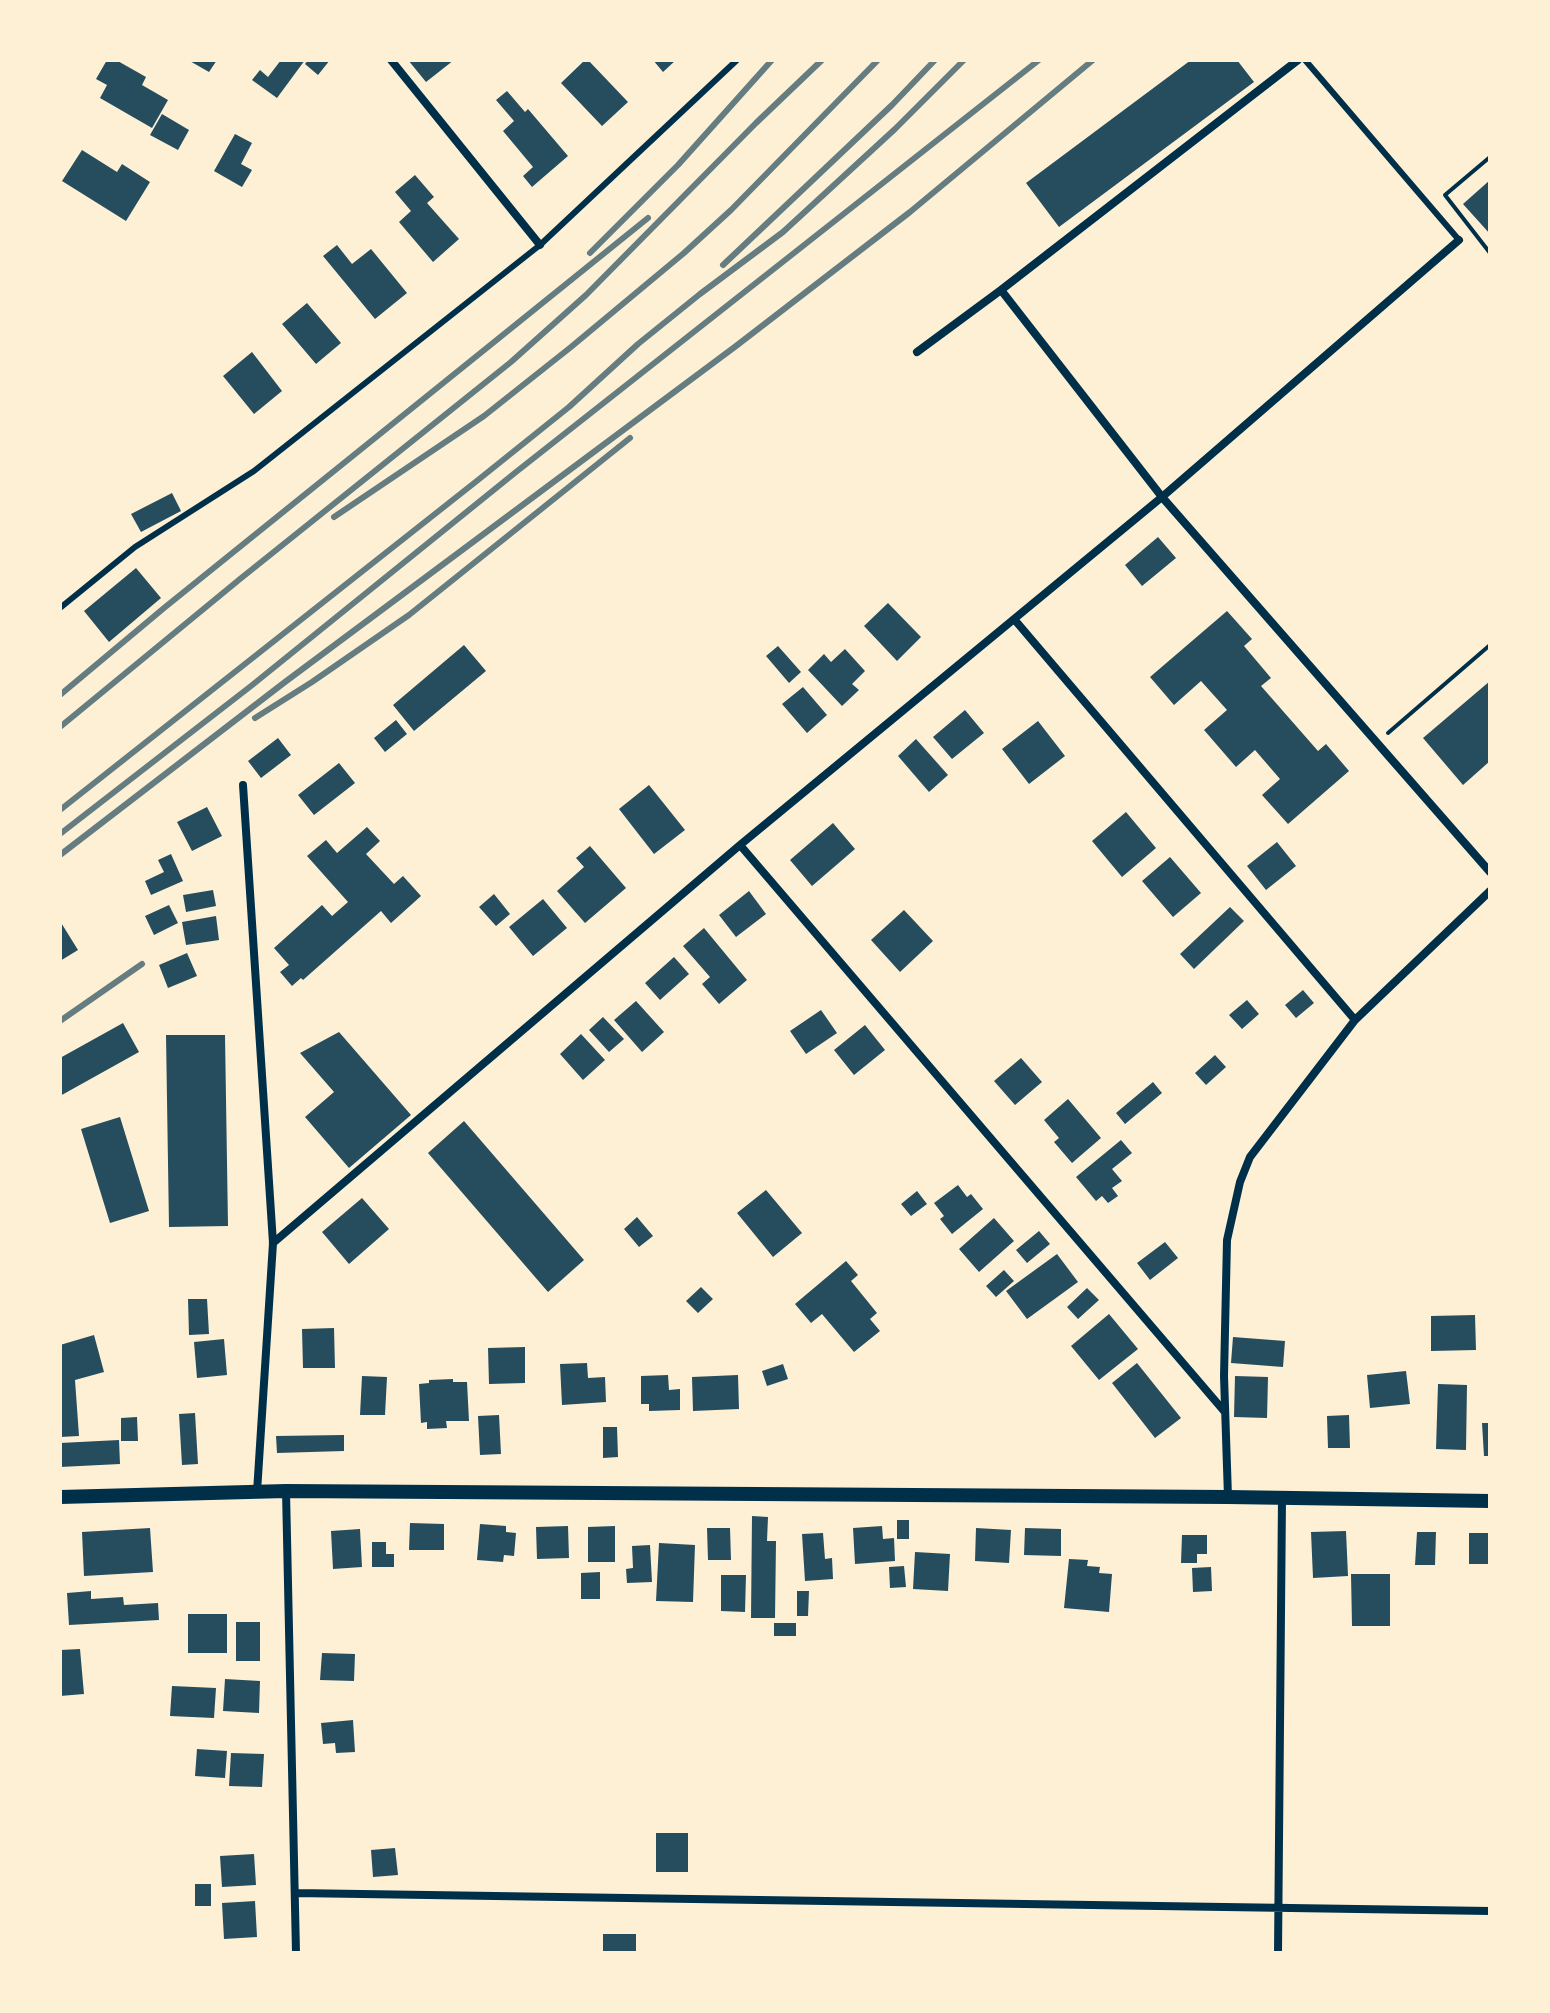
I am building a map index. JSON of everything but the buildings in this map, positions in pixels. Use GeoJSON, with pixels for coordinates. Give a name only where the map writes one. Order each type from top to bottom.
{"type":"FeatureCollection","features":[{"type":"Feature","properties":{"kind":"street"},"geometry":{"type":"LineString","coordinates":[[391,60],[540,245]]}},
{"type":"Feature","properties":{"kind":"street"},"geometry":{"type":"LineString","coordinates":[[917,352],[1298,60]]}},
{"type":"Feature","properties":{"kind":"street"},"geometry":{"type":"LineString","coordinates":[[273,1243],[740,845],[1162,497],[1459,240]]}},
{"type":"Feature","properties":{"kind":"street"},"geometry":{"type":"LineString","coordinates":[[1001,290],[1162,497],[1490,872]]}},
{"type":"Feature","properties":{"kind":"street"},"geometry":{"type":"LineString","coordinates":[[1014,619],[1355,1020]]}},
{"type":"Feature","properties":{"kind":"street"},"geometry":{"type":"LineString","coordinates":[[243,785],[273,1243],[257,1492]]}},
{"type":"Feature","properties":{"kind":"street"},"geometry":{"type":"LineString","coordinates":[[740,845],[1224,1411]]}},
{"type":"Feature","properties":{"kind":"street"},"geometry":{"type":"LineString","coordinates":[[1228,1497],[1224,1411],[1227,1240],[1240,1182],[1250,1157],[1355,1020],[1490,891]]}},
{"type":"Feature","properties":{"kind":"street"},"geometry":{"type":"LineString","coordinates":[[286,1491],[296,1953]]}},
{"type":"Feature","properties":{"kind":"street"},"geometry":{"type":"LineString","coordinates":[[60,1497],[286,1491],[1490,1501]]}},
{"type":"Feature","properties":{"kind":"street"},"geometry":{"type":"LineString","coordinates":[[1278,1953],[1282,1498]]}},
{"type":"Feature","properties":{"kind":"street"},"geometry":{"type":"LineString","coordinates":[[295,1893],[1490,1911]]}},
{"type":"Feature","properties":{"kind":"lane"},"geometry":{"type":"LineString","coordinates":[[60,608],[135,547],[254,471],[540,245],[737,60]]}},
{"type":"Feature","properties":{"kind":"lane"},"geometry":{"type":"LineString","coordinates":[[1305,60],[1459,240]]}},
{"type":"Feature","properties":{"kind":"path"},"geometry":{"type":"LineString","coordinates":[[1490,157],[1445,195],[1490,253]]}},
{"type":"Feature","properties":{"kind":"path"},"geometry":{"type":"LineString","coordinates":[[1377,743],[1490,645]]}},
{"type":"Feature","properties":{"kind":"railway"},"geometry":{"type":"LineString","coordinates":[[590,253],[678,165],[772,60]]}},
{"type":"Feature","properties":{"kind":"railway"},"geometry":{"type":"LineString","coordinates":[[60,727],[511,362],[586,295],[822,60]]}},
{"type":"Feature","properties":{"kind":"railway"},"geometry":{"type":"LineString","coordinates":[[334,517],[484,416],[684,253],[731,210],[878,60]]}},
{"type":"Feature","properties":{"kind":"railway"},"geometry":{"type":"LineString","coordinates":[[723,265],[892,105],[935,60]]}},
{"type":"Feature","properties":{"kind":"railway"},"geometry":{"type":"LineString","coordinates":[[60,810],[569,407],[638,344],[700,294],[783,232],[895,129],[964,60]]}},
{"type":"Feature","properties":{"kind":"railway"},"geometry":{"type":"LineString","coordinates":[[60,834],[1039,60]]}},
{"type":"Feature","properties":{"kind":"railway"},"geometry":{"type":"LineString","coordinates":[[60,855],[285,682],[736,346],[910,212],[1093,60]]}},
{"type":"Feature","properties":{"kind":"railway"},"geometry":{"type":"LineString","coordinates":[[60,695],[648,218]]}},
{"type":"Feature","properties":{"kind":"railway"},"geometry":{"type":"LineString","coordinates":[[255,718],[409,615],[630,438]]}},
{"type":"Feature","properties":{"kind":"railway"},"geometry":{"type":"LineString","coordinates":[[60,1021],[142,964]]}}]}
